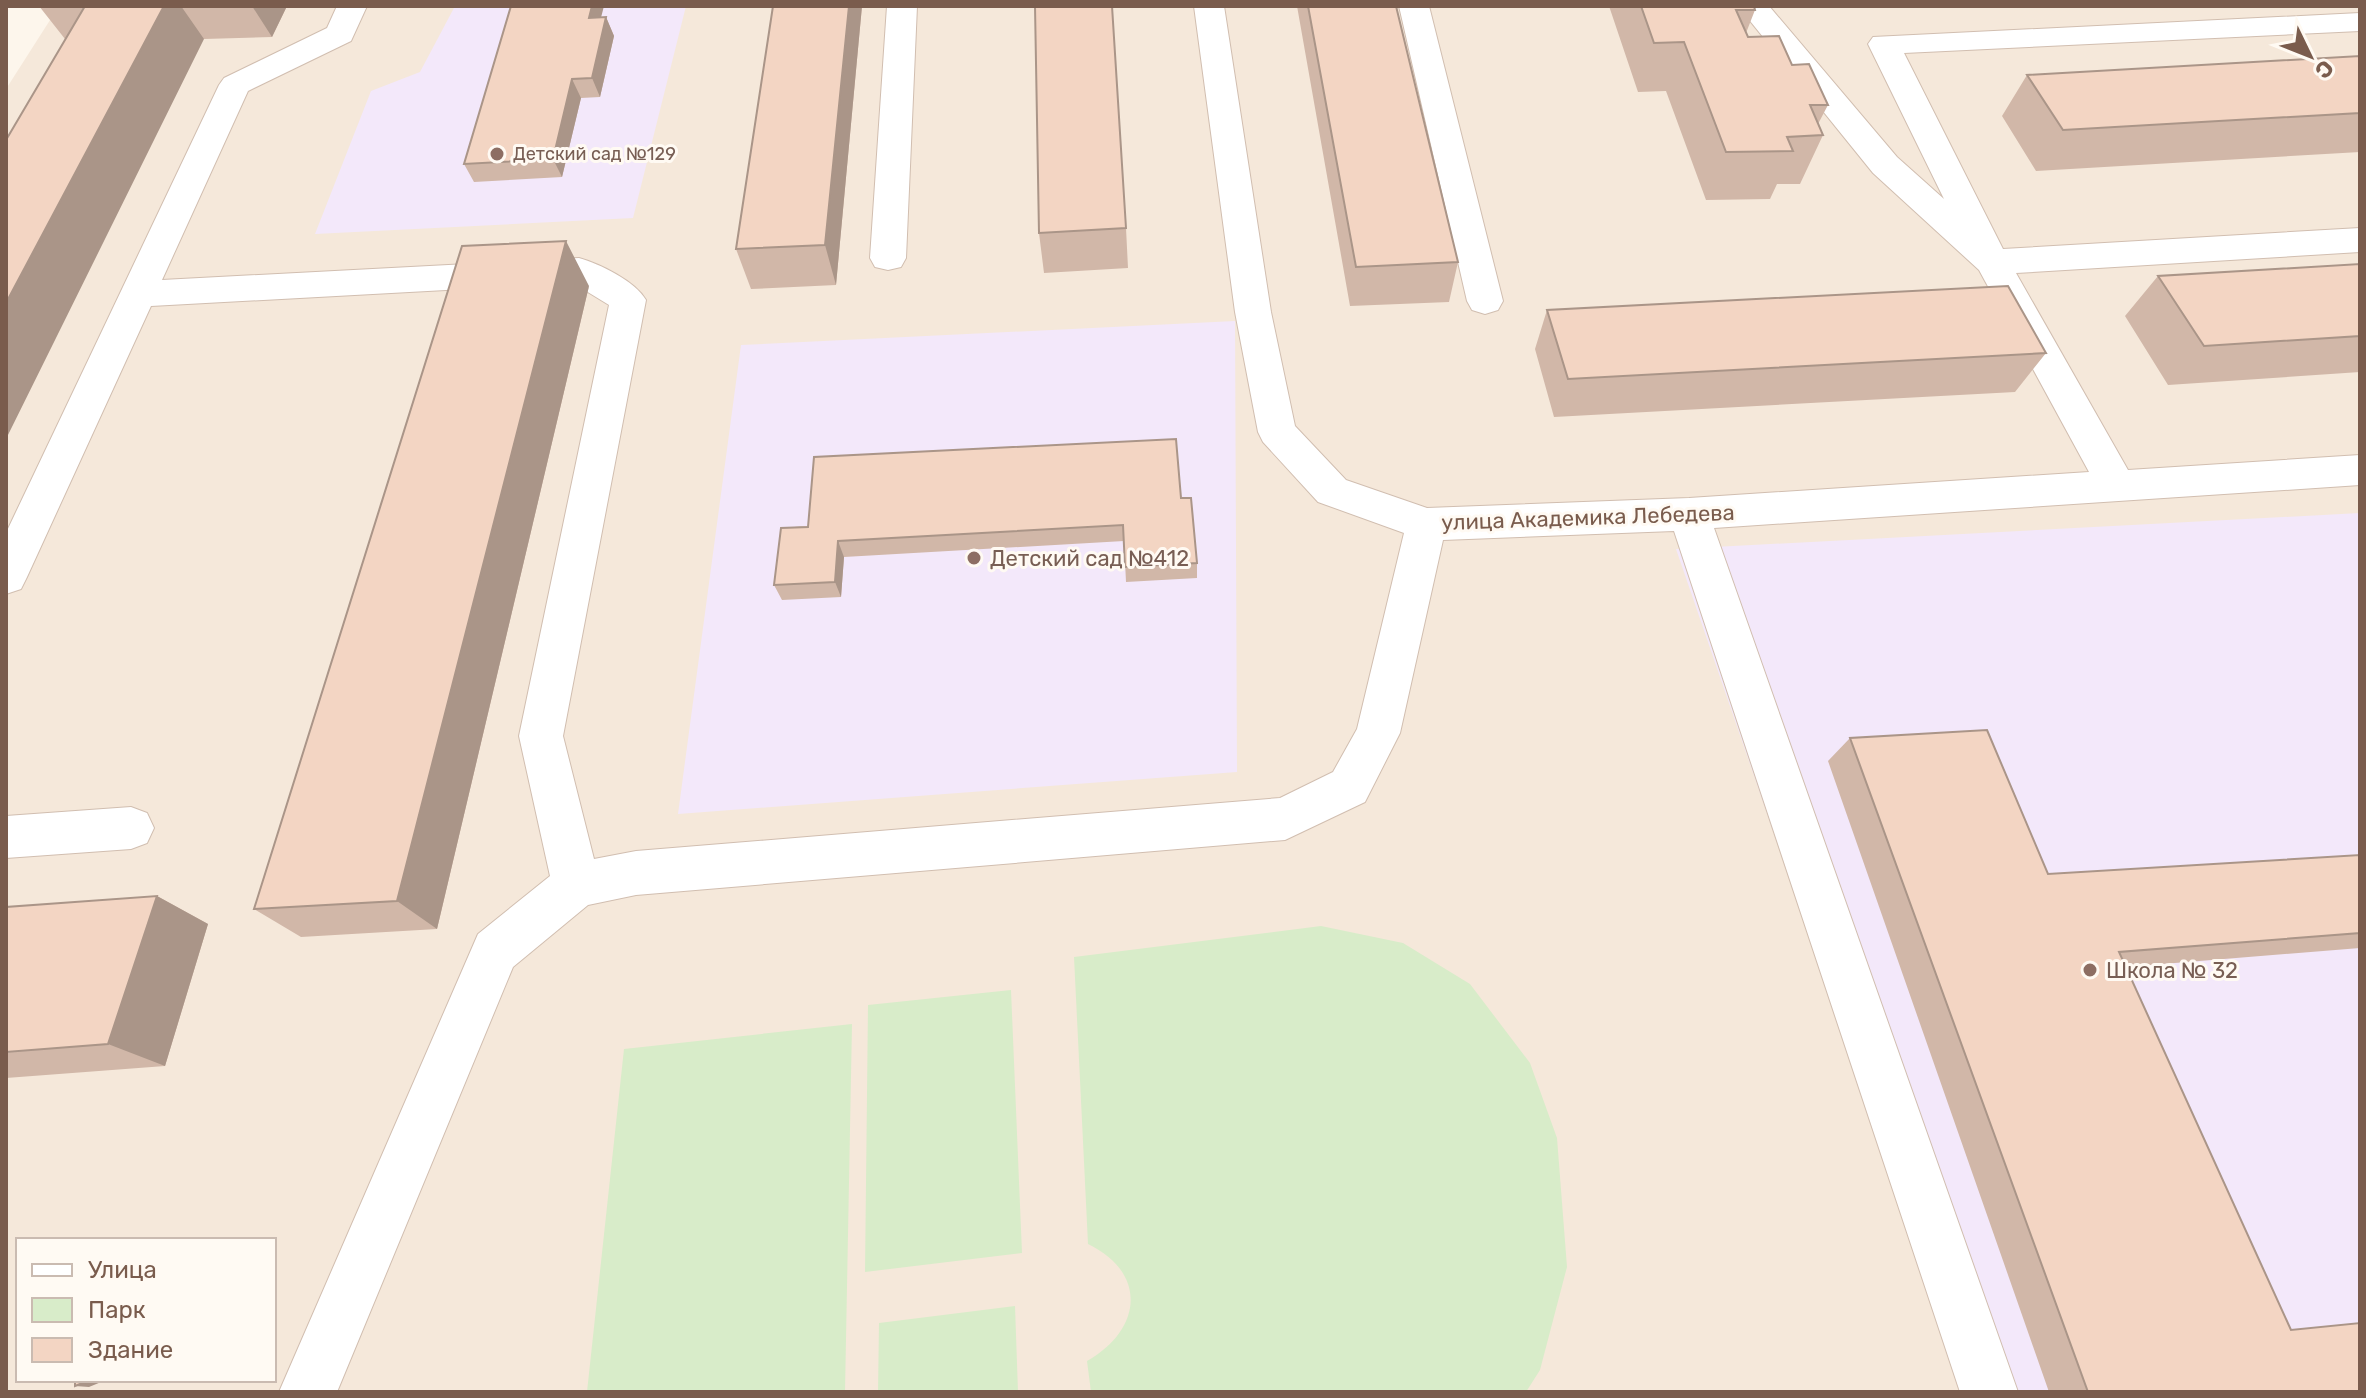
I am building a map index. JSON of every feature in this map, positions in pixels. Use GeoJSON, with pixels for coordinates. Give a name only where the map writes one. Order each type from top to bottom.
{"type":"FeatureCollection","features":[{"type":"Feature","properties":{"kind":"street"},"geometry":{"type":"LineString","coordinates":[[6,577],[235,85],[340,34],[352,6]]}},
{"type":"Feature","properties":{"kind":"street"},"geometry":{"type":"LineString","coordinates":[[888,258],[902,6]]}},
{"type":"Feature","properties":{"kind":"street","name":"улица Академика Лебедева"},"geometry":{"type":"LineString","coordinates":[[1209,6],[1253,312],[1277,432],[1332,491],[1426,524],[1689,514],[2360,470]]}},
{"type":"Feature","properties":{"kind":"street"},"geometry":{"type":"LineString","coordinates":[[1414,6],[1485,301]]}},
{"type":"Feature","properties":{"kind":"street"},"geometry":{"type":"LineString","coordinates":[[1753,6],[1885,165],[1992,262],[2360,240]]}},
{"type":"Feature","properties":{"kind":"street"},"geometry":{"type":"LineString","coordinates":[[2117,487],[1992,262],[1884,44],[2360,22]]}},
{"type":"Feature","properties":{"kind":"street"},"geometry":{"type":"LineString","coordinates":[[138,294],[579,270],[628,300],[541,736],[576,885]]}},
{"type":"Feature","properties":{"kind":"street"},"geometry":{"type":"LineString","coordinates":[[1689,514],[1989,1392]]}},
{"type":"Feature","properties":{"kind":"street"},"geometry":{"type":"LineString","coordinates":[[311,1391],[495,951],[576,885],[636,873],[1285,819],[1349,787],[1378,733],[1426,524]]}},
{"type":"Feature","properties":{"kind":"street"},"geometry":{"type":"LineString","coordinates":[[6,837],[131,828]]}},
{"type":"Feature","properties":{"kind":"shaded area"},"geometry":{"type":"Polygon","coordinates":[[[59,6],[2360,6],[2360,1392],[6,1392],[6,89],[59,6]]]}},
{"type":"Feature","properties":{"kind":"shaded area","name":"Детский сад №129"},"geometry":{"type":"Polygon","coordinates":[[[455,6],[686,6],[633,218],[315,234],[371,91],[420,72],[455,6]]]}},
{"type":"Feature","properties":{"kind":"shaded area","name":"Детский сад №412"},"geometry":{"type":"Polygon","coordinates":[[[1235,321],[1237,772],[678,814],[741,345],[1235,321]]]}},
{"type":"Feature","properties":{"kind":"shaded area","name":"Школа № 32"},"geometry":{"type":"Polygon","coordinates":[[[2360,513],[2360,1392],[1966,1392],[1676,549],[2360,513]]]}},
{"type":"Feature","properties":{"kind":"green space"},"geometry":{"type":"Polygon","coordinates":[[[1321,926],[1403,943],[1470,984],[1530,1063],[1557,1138],[1567,1267],[1540,1370],[1526,1392],[1091,1392],[1087,1361],[1119,1334],[1131,1302],[1129,1286],[1121,1270],[1088,1244],[1074,957],[1321,926]]]}},
{"type":"Feature","properties":{"kind":"green space"},"geometry":{"type":"Polygon","coordinates":[[[1011,990],[1022,1253],[865,1272],[868,1005],[1011,990]]]}},
{"type":"Feature","properties":{"kind":"green space"},"geometry":{"type":"Polygon","coordinates":[[[852,1024],[845,1392],[587,1392],[624,1049],[852,1024]]]}},
{"type":"Feature","properties":{"kind":"green space"},"geometry":{"type":"Polygon","coordinates":[[[1015,1306],[1018,1392],[878,1392],[879,1323],[1015,1306]]]}},
{"type":"Feature","properties":{"kind":"building"},"geometry":{"type":"Polygon","coordinates":[[[85,6],[164,6],[6,303],[6,140],[85,6]]]}},
{"type":"Feature","properties":{"kind":"building"},"geometry":{"type":"Polygon","coordinates":[[[511,6],[592,6],[589,18],[606,17],[592,78],[572,79],[553,159],[464,164],[511,6]]]}},
{"type":"Feature","properties":{"kind":"building"},"geometry":{"type":"Polygon","coordinates":[[[773,6],[849,6],[825,245],[736,249],[773,6]]]}},
{"type":"Feature","properties":{"kind":"building"},"geometry":{"type":"Polygon","coordinates":[[[1035,6],[1112,6],[1126,228],[1039,233],[1035,6]]]}},
{"type":"Feature","properties":{"kind":"building"},"geometry":{"type":"Polygon","coordinates":[[[1308,6],[1396,6],[1458,262],[1356,267],[1308,6]]]}},
{"type":"Feature","properties":{"kind":"building"},"geometry":{"type":"Polygon","coordinates":[[[1641,6],[1754,6],[1755,10],[1736,10],[1748,37],[1779,36],[1792,65],[1809,64],[1828,105],[1810,105],[1823,135],[1787,137],[1793,151],[1726,152],[1684,42],[1654,43],[1641,6]]]}},
{"type":"Feature","properties":{"kind":"building"},"geometry":{"type":"Polygon","coordinates":[[[2360,56],[2360,113],[2063,130],[2027,75],[2360,56]]]}},
{"type":"Feature","properties":{"kind":"building"},"geometry":{"type":"Polygon","coordinates":[[[566,241],[397,901],[254,909],[462,246],[566,241]]]}},
{"type":"Feature","properties":{"kind":"building"},"geometry":{"type":"Polygon","coordinates":[[[2360,264],[2360,336],[2204,346],[2158,276],[2360,264]]]}},
{"type":"Feature","properties":{"kind":"building"},"geometry":{"type":"Polygon","coordinates":[[[2008,286],[2046,353],[1568,379],[1547,310],[2008,286]]]}},
{"type":"Feature","properties":{"kind":"building"},"geometry":{"type":"Polygon","coordinates":[[[1176,439],[1181,498],[1191,498],[1197,563],[1125,567],[1123,525],[838,541],[835,582],[774,585],[781,528],[808,527],[814,457],[1176,439]]]}},
{"type":"Feature","properties":{"kind":"building"},"geometry":{"type":"Polygon","coordinates":[[[1987,730],[2048,874],[2360,855],[2360,933],[2119,952],[2291,1330],[2360,1323],[2360,1392],[2088,1392],[1850,738],[1987,730]]]}},
{"type":"Feature","properties":{"kind":"building"},"geometry":{"type":"Polygon","coordinates":[[[157,896],[108,1044],[6,1052],[6,907],[157,896]]]}},
{"type":"Feature","properties":{"kind":"place","name":"Детский сад №129"},"geometry":{"type":"Point","coordinates":[497,154]}},
{"type":"Feature","properties":{"kind":"place","name":"Детский сад №412"},"geometry":{"type":"Point","coordinates":[974,558]}},
{"type":"Feature","properties":{"kind":"place","name":"Школа № 32"},"geometry":{"type":"Point","coordinates":[2090,970]}}]}
